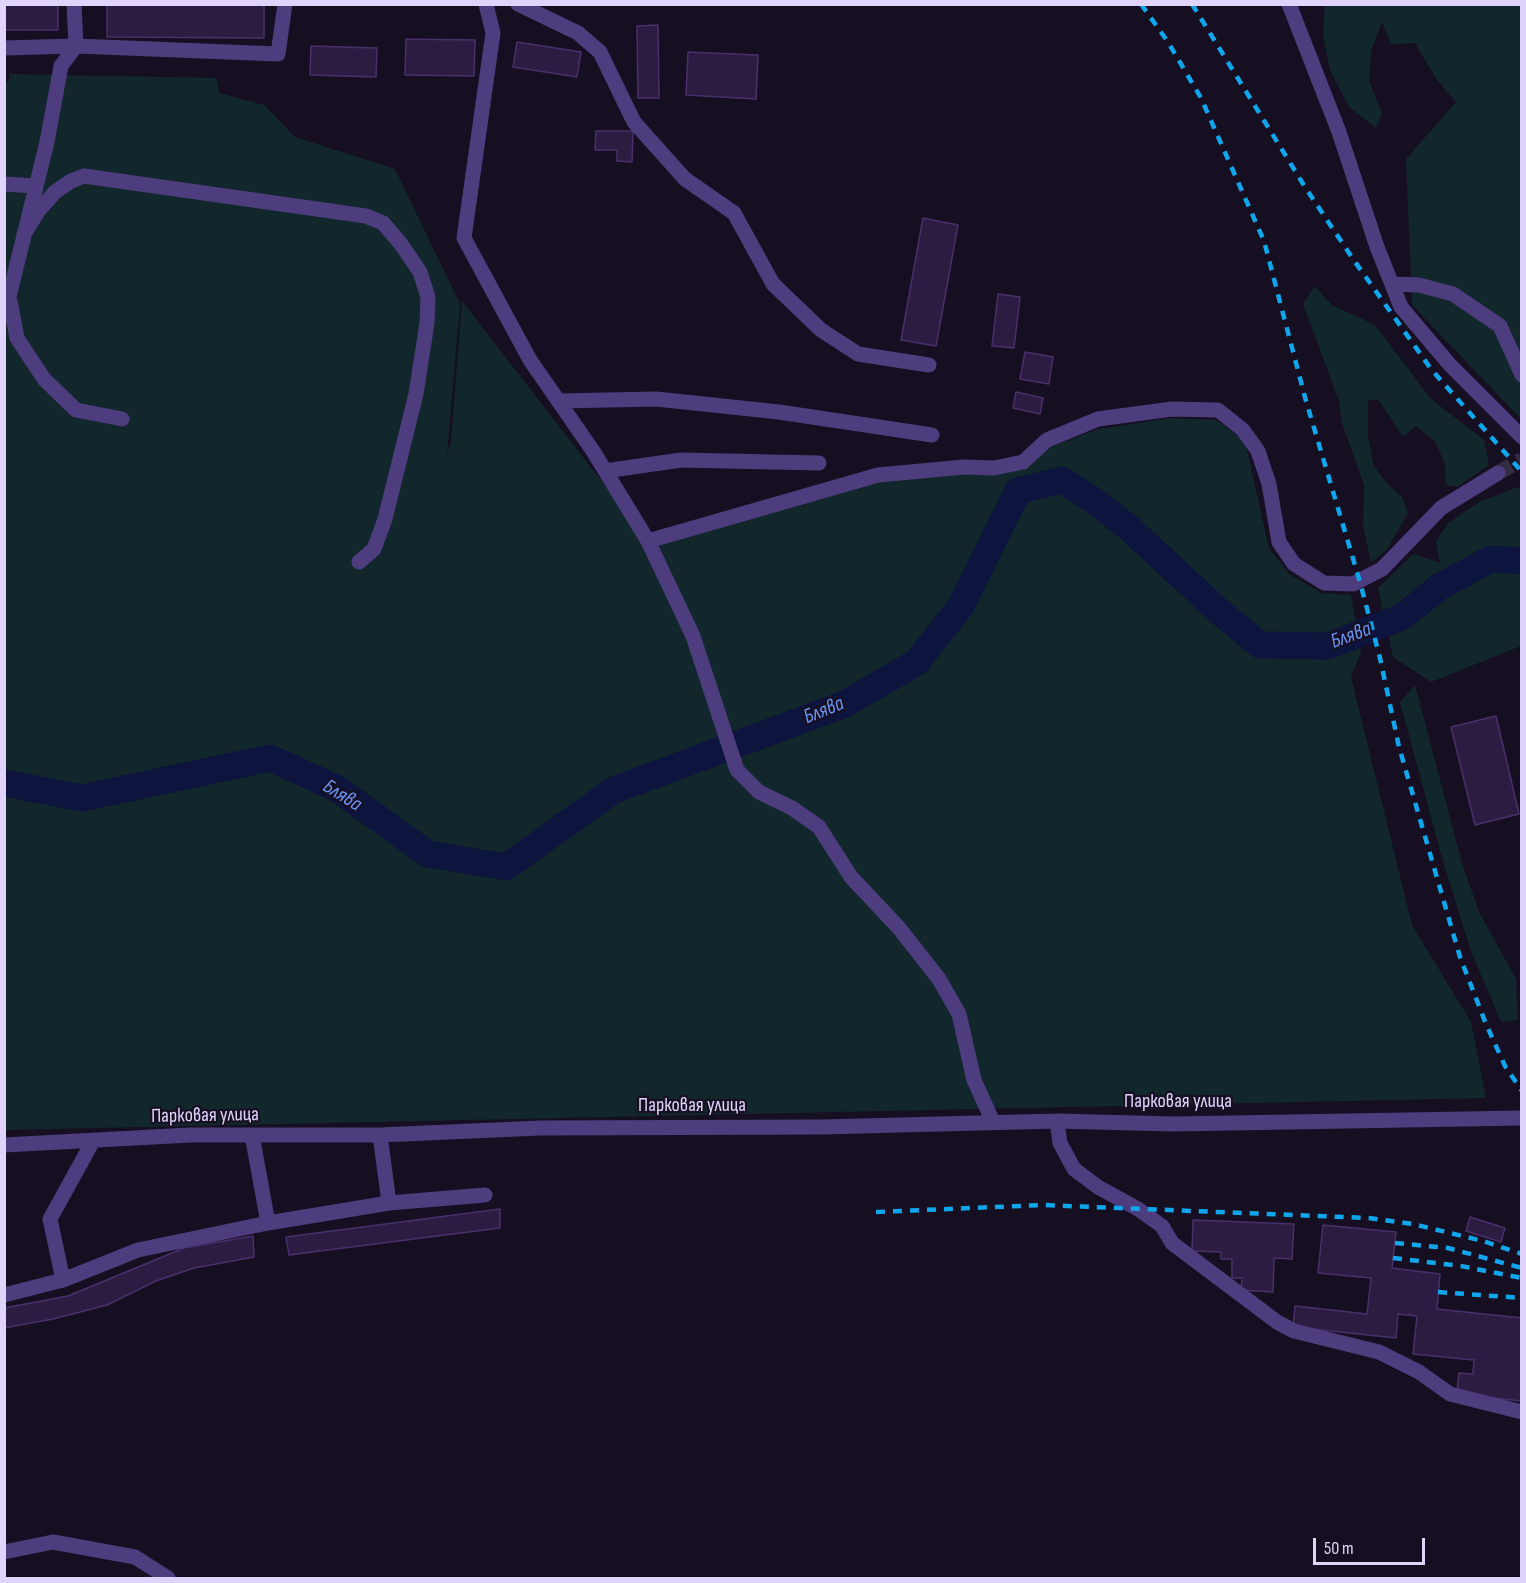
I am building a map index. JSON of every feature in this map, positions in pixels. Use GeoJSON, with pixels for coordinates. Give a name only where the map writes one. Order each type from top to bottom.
{"type":"FeatureCollection","features":[{"type":"Feature","properties":{"kind":"street"},"geometry":{"type":"LineString","coordinates":[[4,317],[47,142],[61,66],[76,46],[74,4]]}},
{"type":"Feature","properties":{"kind":"street"},"geometry":{"type":"LineString","coordinates":[[4,48],[76,46],[278,54],[285,4]]}},
{"type":"Feature","properties":{"kind":"street"},"geometry":{"type":"LineString","coordinates":[[486,4],[493,33],[464,238],[530,360],[605,471],[648,541],[693,636],[738,770],[759,792],[792,808],[819,827],[851,877],[899,928],[939,979],[959,1014],[974,1080],[993,1122]]}},
{"type":"Feature","properties":{"kind":"street"},"geometry":{"type":"LineString","coordinates":[[518,4],[578,33],[600,52],[634,122],[684,179],[734,213],[773,284],[821,330],[858,354],[928,365]]}},
{"type":"Feature","properties":{"kind":"street"},"geometry":{"type":"LineString","coordinates":[[1289,4],[1340,132],[1377,248],[1401,307],[1443,357],[1521,437]]}},
{"type":"Feature","properties":{"kind":"street"},"geometry":{"type":"LineString","coordinates":[[24,234],[39,210],[55,192],[71,181],[84,176],[366,216],[383,223],[420,272],[428,297],[427,323],[416,394],[385,519],[374,549],[359,562]]}},
{"type":"Feature","properties":{"kind":"street"},"geometry":{"type":"LineString","coordinates":[[4,184],[36,186]]}},
{"type":"Feature","properties":{"kind":"street"},"geometry":{"type":"LineString","coordinates":[[1392,284],[1419,285],[1453,294],[1500,326],[1521,375]]}},
{"type":"Feature","properties":{"kind":"street"},"geometry":{"type":"LineString","coordinates":[[9,298],[17,338],[45,379],[76,410],[122,419]]}},
{"type":"Feature","properties":{"kind":"street"},"geometry":{"type":"LineString","coordinates":[[559,401],[656,399],[779,412],[932,435]]}},
{"type":"Feature","properties":{"kind":"street"},"geometry":{"type":"LineString","coordinates":[[648,541],[878,476],[964,467],[994,468],[1023,462],[1047,440],[1098,419],[1172,409],[1218,410],[1243,429],[1258,451],[1269,484],[1279,542],[1294,564],[1324,583],[1353,584],[1382,569],[1441,508],[1498,473]]}},
{"type":"Feature","properties":{"kind":"street"},"geometry":{"type":"LineString","coordinates":[[605,471],[681,460],[819,463]]}},
{"type":"Feature","properties":{"kind":"street","name":"Парковая улица"},"geometry":{"type":"LineString","coordinates":[[4,1146],[190,1135],[380,1135],[540,1128],[822,1127],[1058,1121],[1173,1124],[1379,1122],[1521,1118]]}},
{"type":"Feature","properties":{"kind":"street"},"geometry":{"type":"LineString","coordinates":[[1058,1121],[1060,1143],[1074,1169],[1098,1187],[1138,1209],[1162,1226],[1172,1243],[1277,1322],[1294,1332],[1379,1352],[1419,1372],[1450,1394],[1521,1412]]}},
{"type":"Feature","properties":{"kind":"street"},"geometry":{"type":"LineString","coordinates":[[252,1135],[267,1223]]}},
{"type":"Feature","properties":{"kind":"street"},"geometry":{"type":"LineString","coordinates":[[380,1135],[389,1203]]}},
{"type":"Feature","properties":{"kind":"street"},"geometry":{"type":"LineString","coordinates":[[63,1280],[50,1219],[93,1141]]}},
{"type":"Feature","properties":{"kind":"street"},"geometry":{"type":"LineString","coordinates":[[4,1295],[63,1280],[138,1250],[267,1223],[389,1203],[484,1195]]}},
{"type":"Feature","properties":{"kind":"street"},"geometry":{"type":"LineString","coordinates":[[4,1552],[53,1542],[135,1557],[168,1578]]}},
{"type":"Feature","properties":{"kind":"green space"},"geometry":{"type":"Polygon","coordinates":[[[1325,5],[1521,5],[1521,419],[1412,305],[1406,159],[1456,102],[1437,80],[1415,43],[1391,44],[1382,22],[1371,51],[1369,81],[1382,113],[1376,128],[1349,107],[1330,70],[1323,35],[1325,5]]]}},
{"type":"Feature","properties":{"kind":"green space"},"geometry":{"type":"Polygon","coordinates":[[[10,74],[216,78],[219,93],[264,105],[295,137],[395,169],[460,304],[447,454],[451,441],[462,301],[648,541],[878,475],[1023,469],[1047,448],[1098,429],[1171,418],[1216,420],[1245,441],[1269,548],[1289,574],[1322,593],[1351,595],[1361,652],[1351,677],[1412,925],[1471,1022],[1486,1098],[5,1130],[4,82],[9,82],[10,74]]]}},
{"type":"Feature","properties":{"kind":"green space"},"geometry":{"type":"Polygon","coordinates":[[[1315,286],[1332,305],[1375,325],[1431,399],[1484,440],[1489,465],[1457,487],[1446,485],[1445,464],[1435,441],[1416,426],[1403,437],[1378,399],[1368,401],[1368,438],[1374,466],[1384,480],[1402,497],[1408,513],[1386,551],[1371,562],[1363,526],[1364,485],[1342,423],[1339,401],[1303,304],[1315,286]]]}},
{"type":"Feature","properties":{"kind":"green space"},"geometry":{"type":"Polygon","coordinates":[[[1518,487],[1522,491],[1521,646],[1431,682],[1393,657],[1378,588],[1413,554],[1440,563],[1436,541],[1448,523],[1479,502],[1518,487]]]}},
{"type":"Feature","properties":{"kind":"green space"},"geometry":{"type":"Polygon","coordinates":[[[1415,685],[1462,863],[1479,912],[1516,979],[1518,1020],[1501,1022],[1471,951],[1443,861],[1400,702],[1415,685]]]}},
{"type":"Feature","properties":{"kind":"building"},"geometry":{"type":"Polygon","coordinates":[[[4,4],[58,4],[58,30],[4,30],[4,4]]]}},
{"type":"Feature","properties":{"kind":"building"},"geometry":{"type":"Polygon","coordinates":[[[107,4],[264,4],[264,38],[107,37],[107,4]]]}},
{"type":"Feature","properties":{"kind":"building"},"geometry":{"type":"Polygon","coordinates":[[[658,25],[659,98],[638,98],[637,26],[658,25]]]}},
{"type":"Feature","properties":{"kind":"building"},"geometry":{"type":"Polygon","coordinates":[[[406,39],[475,40],[474,76],[405,75],[406,39]]]}},
{"type":"Feature","properties":{"kind":"building"},"geometry":{"type":"Polygon","coordinates":[[[517,42],[581,52],[577,77],[513,67],[517,42]]]}},
{"type":"Feature","properties":{"kind":"building"},"geometry":{"type":"Polygon","coordinates":[[[311,46],[377,48],[376,77],[310,75],[311,46]]]}},
{"type":"Feature","properties":{"kind":"building"},"geometry":{"type":"Polygon","coordinates":[[[688,52],[758,55],[756,99],[686,95],[688,52]]]}},
{"type":"Feature","properties":{"kind":"building"},"geometry":{"type":"Polygon","coordinates":[[[596,131],[633,131],[632,162],[617,161],[617,150],[595,150],[596,131]]]}},
{"type":"Feature","properties":{"kind":"building"},"geometry":{"type":"Polygon","coordinates":[[[923,218],[958,225],[936,346],[901,340],[923,218]]]}},
{"type":"Feature","properties":{"kind":"building"},"geometry":{"type":"Polygon","coordinates":[[[998,294],[1020,297],[1014,348],[992,346],[998,294]]]}},
{"type":"Feature","properties":{"kind":"building"},"geometry":{"type":"Polygon","coordinates":[[[1025,352],[1053,357],[1049,384],[1020,379],[1025,352]]]}},
{"type":"Feature","properties":{"kind":"building"},"geometry":{"type":"Polygon","coordinates":[[[1016,392],[1043,398],[1040,414],[1013,408],[1016,392]]]}},
{"type":"Feature","properties":{"kind":"building"},"geometry":{"type":"Polygon","coordinates":[[[1496,716],[1519,814],[1475,825],[1451,727],[1496,716]]]}},
{"type":"Feature","properties":{"kind":"building"},"geometry":{"type":"Polygon","coordinates":[[[500,1209],[500,1228],[289,1255],[286,1237],[500,1209]]]}},
{"type":"Feature","properties":{"kind":"building"},"geometry":{"type":"Polygon","coordinates":[[[1470,1217],[1505,1228],[1501,1242],[1466,1231],[1470,1217]]]}},
{"type":"Feature","properties":{"kind":"building"},"geometry":{"type":"Polygon","coordinates":[[[1193,1220],[1294,1224],[1292,1259],[1274,1258],[1273,1292],[1241,1290],[1242,1278],[1232,1278],[1232,1259],[1221,1259],[1221,1252],[1192,1251],[1193,1220]]]}},
{"type":"Feature","properties":{"kind":"building"},"geometry":{"type":"Polygon","coordinates":[[[1323,1225],[1396,1232],[1392,1268],[1440,1274],[1437,1309],[1522,1318],[1522,1401],[1474,1396],[1457,1391],[1459,1373],[1473,1374],[1474,1360],[1413,1354],[1417,1316],[1398,1314],[1396,1338],[1293,1327],[1295,1306],[1367,1314],[1371,1278],[1318,1273],[1323,1225]]]}},
{"type":"Feature","properties":{"kind":"building"},"geometry":{"type":"Polygon","coordinates":[[[253,1236],[254,1257],[194,1268],[156,1281],[107,1305],[53,1319],[4,1328],[4,1308],[68,1296],[184,1248],[253,1236]]]}},
{"type":"Feature","properties":{"kind":"waterway","name":"Блява"},"geometry":{"type":"LineString","coordinates":[[4,783],[82,798],[270,758],[336,788],[428,854],[506,867],[614,790],[845,704],[917,662],[961,606],[1018,491],[1062,480],[1128,527],[1221,613],[1260,645],[1328,646],[1402,617],[1439,587],[1491,559],[1522,561]]}},
{"type":"Feature","properties":{"kind":"tunnel"},"geometry":{"type":"LineString","coordinates":[[1498,473],[1522,459]]}},
{"type":"Feature","properties":{"kind":"railway"},"geometry":{"type":"LineString","coordinates":[[1141,4],[1168,42],[1201,98],[1264,241],[1306,401],[1360,582],[1380,658],[1399,747],[1460,957],[1505,1066],[1522,1091]]}},
{"type":"Feature","properties":{"kind":"railway"},"geometry":{"type":"LineString","coordinates":[[1192,4],[1305,187],[1353,259],[1431,369],[1522,472]]}},
{"type":"Feature","properties":{"kind":"railway"},"geometry":{"type":"LineString","coordinates":[[876,1212],[1043,1205],[1369,1218],[1413,1224],[1483,1241],[1522,1254]]}},
{"type":"Feature","properties":{"kind":"railway"},"geometry":{"type":"LineString","coordinates":[[1395,1243],[1448,1248],[1522,1268]]}},
{"type":"Feature","properties":{"kind":"railway"},"geometry":{"type":"LineString","coordinates":[[1393,1258],[1461,1266],[1522,1278]]}},
{"type":"Feature","properties":{"kind":"railway"},"geometry":{"type":"LineString","coordinates":[[1438,1292],[1522,1298]]}}]}
